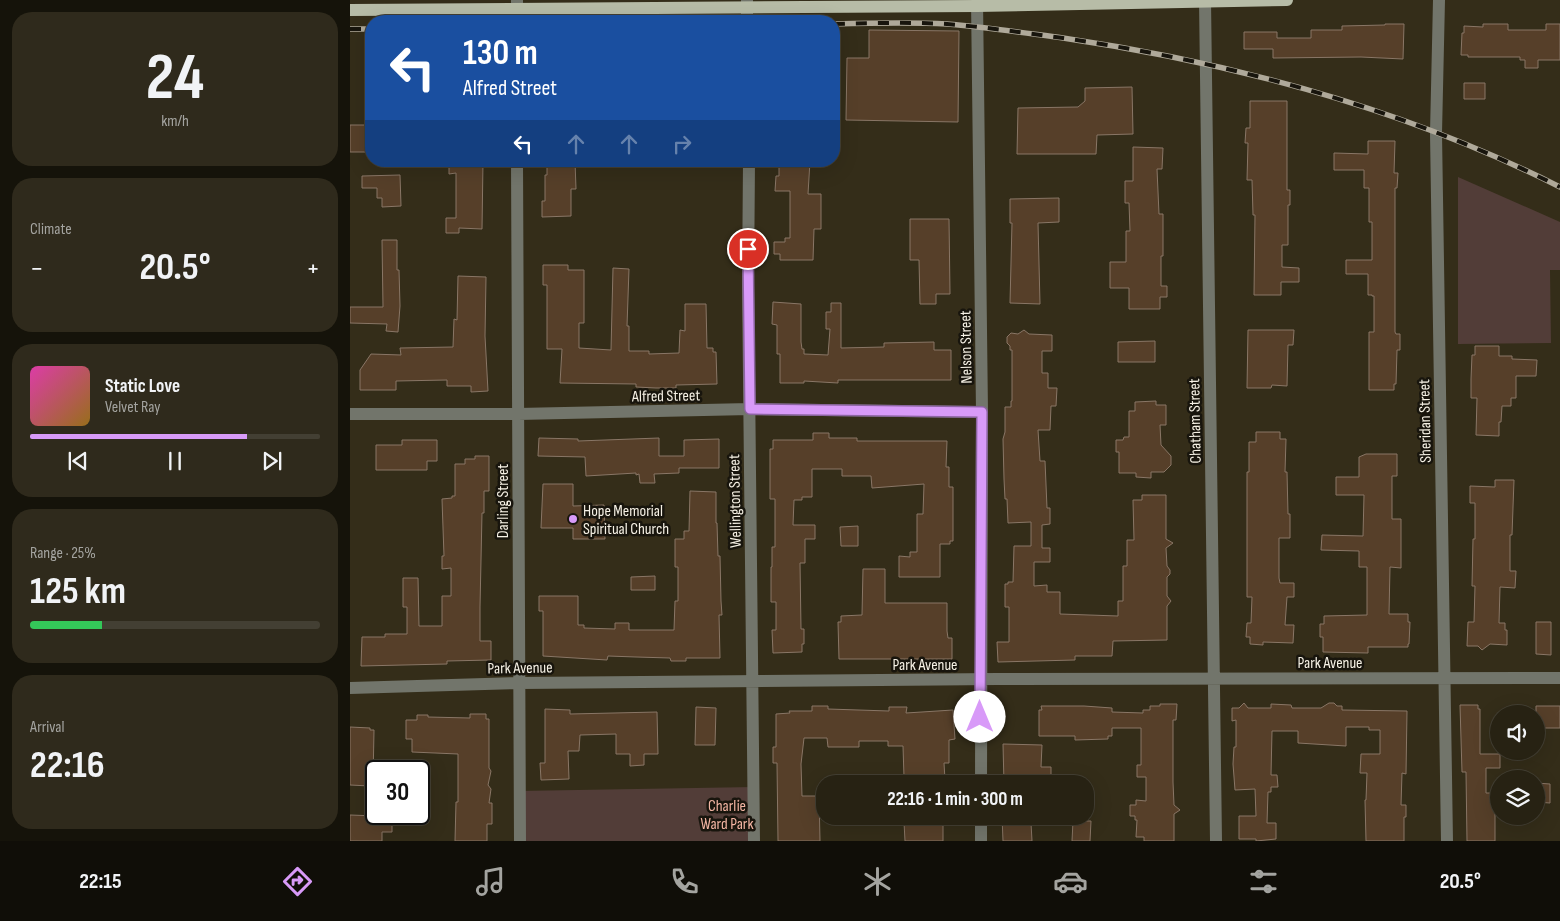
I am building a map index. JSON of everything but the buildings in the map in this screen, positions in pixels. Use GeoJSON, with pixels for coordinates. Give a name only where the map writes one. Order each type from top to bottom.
{"type":"FeatureCollection","features":[{"type":"Feature","properties":{"kind":"main road"},"geometry":{"type":"LineString","coordinates":[[350,10],[517,10],[747,4],[1287,0]]}},
{"type":"Feature","properties":{"kind":"street","name":"Sheridan Street"},"geometry":{"type":"LineString","coordinates":[[1439,0],[1436,133],[1447,841]]}},
{"type":"Feature","properties":{"kind":"street","name":"Chatham Street"},"geometry":{"type":"LineString","coordinates":[[1204,1],[1216,841]]}},
{"type":"Feature","properties":{"kind":"street","name":"Nelson Street"},"geometry":{"type":"LineString","coordinates":[[977,3],[982,412],[981,775]]}},
{"type":"Feature","properties":{"kind":"street","name":"Darling Street"},"geometry":{"type":"LineString","coordinates":[[518,167],[520,683],[518,791],[520,841]]}},
{"type":"Feature","properties":{"kind":"street","name":"Wellington Street"},"geometry":{"type":"LineString","coordinates":[[748,167],[754,841]]}},
{"type":"Feature","properties":{"kind":"street","name":"Alfred Street"},"geometry":{"type":"LineString","coordinates":[[350,414],[518,414],[750,409],[982,412]]}},
{"type":"Feature","properties":{"kind":"street","name":"Park Avenue"},"geometry":{"type":"LineString","coordinates":[[350,688],[520,683],[1560,678]]}},
{"type":"Feature","properties":{"kind":"street"},"geometry":{"type":"LineString","coordinates":[[981,825],[981,841]]}},
{"type":"Feature","properties":{"kind":"green space"},"geometry":{"type":"Polygon","coordinates":[[[1458,177],[1560,222],[1560,270],[1550,270],[1551,343],[1458,344],[1458,177]]]}},
{"type":"Feature","properties":{"kind":"green space","name":"Charlie Ward Park"},"geometry":{"type":"Polygon","coordinates":[[[754,787],[754,841],[520,841],[518,791],[754,787]]]}},
{"type":"Feature","properties":{"kind":"railway"},"geometry":{"type":"LineString","coordinates":[[840,24],[919,23],[976,27],[1127,48],[1191,61],[1255,76],[1380,112],[1441,134],[1501,159],[1560,187]]}},
{"type":"Feature","properties":{"kind":"railway"},"geometry":{"type":"LineString","coordinates":[[350,29],[365,29]]}},
{"type":"Feature","properties":{"kind":"place","name":"Hope Memorial Spiritual Church"},"geometry":{"type":"Point","coordinates":[573,519]}},
{"type":"Feature","properties":{"kind":"route"},"geometry":{"type":"LineString","coordinates":[[748,249],[750,409],[982,412],[980,717]]}}]}
